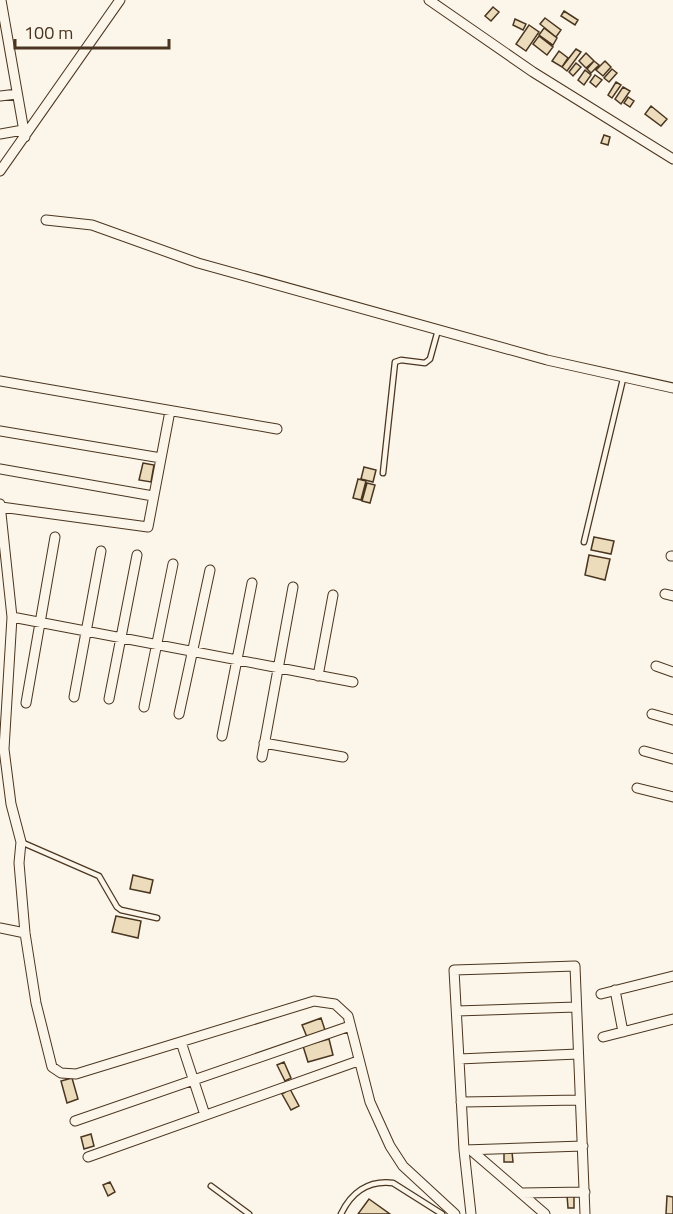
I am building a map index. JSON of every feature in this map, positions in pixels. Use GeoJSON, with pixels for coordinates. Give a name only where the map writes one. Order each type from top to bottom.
{"type":"FeatureCollection","features":[{"type":"Feature","properties":{"kind":"street"},"geometry":{"type":"LineString","coordinates":[[1,0],[2,21],[24,134]]}},
{"type":"Feature","properties":{"kind":"street"},"geometry":{"type":"LineString","coordinates":[[0,171],[120,0]]}},
{"type":"Feature","properties":{"kind":"street"},"geometry":{"type":"LineString","coordinates":[[429,0],[533,72],[673,159]]}},
{"type":"Feature","properties":{"kind":"street"},"geometry":{"type":"LineString","coordinates":[[0,60],[11,58]]}},
{"type":"Feature","properties":{"kind":"street"},"geometry":{"type":"LineString","coordinates":[[0,96],[17,94]]}},
{"type":"Feature","properties":{"kind":"street"},"geometry":{"type":"LineString","coordinates":[[0,134],[24,134]]}},
{"type":"Feature","properties":{"kind":"street"},"geometry":{"type":"LineString","coordinates":[[46,220],[92,225],[198,263],[623,379],[673,388]]}},
{"type":"Feature","properties":{"kind":"street"},"geometry":{"type":"LineString","coordinates":[[0,381],[277,429]]}},
{"type":"Feature","properties":{"kind":"street"},"geometry":{"type":"LineString","coordinates":[[170,411],[148,527],[0,506],[12,617],[10,678],[4,735],[11,804],[21,842],[19,863],[25,933],[49,1061],[56,1071],[76,1074],[314,1001],[325,1001],[343,1009],[350,1026],[369,1102],[395,1156],[455,1214]]}},
{"type":"Feature","properties":{"kind":"street"},"geometry":{"type":"LineString","coordinates":[[0,431],[161,458]]}},
{"type":"Feature","properties":{"kind":"street"},"geometry":{"type":"LineString","coordinates":[[0,469],[153,496]]}},
{"type":"Feature","properties":{"kind":"street"},"geometry":{"type":"LineString","coordinates":[[26,703],[55,537]]}},
{"type":"Feature","properties":{"kind":"street"},"geometry":{"type":"LineString","coordinates":[[74,697],[101,551]]}},
{"type":"Feature","properties":{"kind":"street"},"geometry":{"type":"LineString","coordinates":[[109,699],[137,555]]}},
{"type":"Feature","properties":{"kind":"street"},"geometry":{"type":"LineString","coordinates":[[144,707],[173,564]]}},
{"type":"Feature","properties":{"kind":"street"},"geometry":{"type":"LineString","coordinates":[[179,714],[210,570]]}},
{"type":"Feature","properties":{"kind":"street"},"geometry":{"type":"LineString","coordinates":[[222,736],[252,584]]}},
{"type":"Feature","properties":{"kind":"street"},"geometry":{"type":"LineString","coordinates":[[262,757],[293,587]]}},
{"type":"Feature","properties":{"kind":"street"},"geometry":{"type":"LineString","coordinates":[[318,676],[333,595]]}},
{"type":"Feature","properties":{"kind":"street"},"geometry":{"type":"LineString","coordinates":[[12,617],[353,682]]}},
{"type":"Feature","properties":{"kind":"street"},"geometry":{"type":"LineString","coordinates":[[656,666],[673,672]]}},
{"type":"Feature","properties":{"kind":"street"},"geometry":{"type":"LineString","coordinates":[[652,714],[673,720]]}},
{"type":"Feature","properties":{"kind":"street"},"geometry":{"type":"LineString","coordinates":[[264,743],[343,757]]}},
{"type":"Feature","properties":{"kind":"street"},"geometry":{"type":"LineString","coordinates":[[644,751],[673,759]]}},
{"type":"Feature","properties":{"kind":"street"},"geometry":{"type":"LineString","coordinates":[[637,788],[673,797]]}},
{"type":"Feature","properties":{"kind":"street"},"geometry":{"type":"LineString","coordinates":[[0,928],[25,933]]}},
{"type":"Feature","properties":{"kind":"street"},"geometry":{"type":"LineString","coordinates":[[471,1214],[468,1151],[461,1102],[454,970],[575,966],[585,1214]]}},
{"type":"Feature","properties":{"kind":"street"},"geometry":{"type":"LineString","coordinates":[[601,994],[673,976]]}},
{"type":"Feature","properties":{"kind":"street"},"geometry":{"type":"LineString","coordinates":[[615,990],[623,1032]]}},
{"type":"Feature","properties":{"kind":"street"},"geometry":{"type":"LineString","coordinates":[[457,1011],[576,1007]]}},
{"type":"Feature","properties":{"kind":"street"},"geometry":{"type":"LineString","coordinates":[[603,1037],[673,1019]]}},
{"type":"Feature","properties":{"kind":"street"},"geometry":{"type":"LineString","coordinates":[[75,1121],[350,1026]]}},
{"type":"Feature","properties":{"kind":"street"},"geometry":{"type":"LineString","coordinates":[[181,1042],[205,1115]]}},
{"type":"Feature","properties":{"kind":"street"},"geometry":{"type":"LineString","coordinates":[[459,1059],[578,1054]]}},
{"type":"Feature","properties":{"kind":"street"},"geometry":{"type":"LineString","coordinates":[[88,1157],[358,1061]]}},
{"type":"Feature","properties":{"kind":"street"},"geometry":{"type":"LineString","coordinates":[[461,1102],[579,1100]]}},
{"type":"Feature","properties":{"kind":"street"},"geometry":{"type":"LineString","coordinates":[[468,1151],[583,1146]]}},
{"type":"Feature","properties":{"kind":"street"},"geometry":{"type":"LineString","coordinates":[[468,1151],[545,1214]]}},
{"type":"Feature","properties":{"kind":"street"},"geometry":{"type":"LineString","coordinates":[[522,1193],[585,1192]]}},
{"type":"Feature","properties":{"kind":"lane"},"geometry":{"type":"LineString","coordinates":[[383,473],[395,362],[401,360],[425,363],[430,359],[438,330]]}},
{"type":"Feature","properties":{"kind":"lane"},"geometry":{"type":"LineString","coordinates":[[584,542],[623,379]]}},
{"type":"Feature","properties":{"kind":"lane"},"geometry":{"type":"LineString","coordinates":[[21,842],[99,876],[121,910],[157,918]]}},
{"type":"Feature","properties":{"kind":"lane"},"geometry":{"type":"LineString","coordinates":[[341,1214],[354,1192],[385,1182],[393,1183],[442,1214]]}},
{"type":"Feature","properties":{"kind":"lane"},"geometry":{"type":"LineString","coordinates":[[210,1186],[249,1214]]}},
{"type":"Feature","properties":{"kind":"building"},"geometry":{"type":"Polygon","coordinates":[[[493,7],[499,12],[491,21],[485,16],[493,7]]]}},
{"type":"Feature","properties":{"kind":"building"},"geometry":{"type":"Polygon","coordinates":[[[564,11],[578,20],[575,25],[561,16],[564,11]]]}},
{"type":"Feature","properties":{"kind":"building"},"geometry":{"type":"Polygon","coordinates":[[[545,18],[561,30],[556,37],[540,24],[545,18]]]}},
{"type":"Feature","properties":{"kind":"building"},"geometry":{"type":"Polygon","coordinates":[[[515,19],[526,24],[523,30],[513,25],[515,19]]]}},
{"type":"Feature","properties":{"kind":"building"},"geometry":{"type":"Polygon","coordinates":[[[529,25],[539,32],[526,51],[516,44],[529,25]]]}},
{"type":"Feature","properties":{"kind":"building"},"geometry":{"type":"Polygon","coordinates":[[[544,28],[557,38],[553,45],[539,35],[544,28]]]}},
{"type":"Feature","properties":{"kind":"building"},"geometry":{"type":"Polygon","coordinates":[[[539,36],[553,47],[547,55],[533,44],[539,36]]]}},
{"type":"Feature","properties":{"kind":"building"},"geometry":{"type":"Polygon","coordinates":[[[576,49],[581,52],[567,71],[562,67],[576,49]]]}},
{"type":"Feature","properties":{"kind":"building"},"geometry":{"type":"Polygon","coordinates":[[[559,51],[568,58],[562,67],[552,61],[559,51]]]}},
{"type":"Feature","properties":{"kind":"building"},"geometry":{"type":"Polygon","coordinates":[[[586,53],[594,61],[586,68],[579,61],[586,53]]]}},
{"type":"Feature","properties":{"kind":"building"},"geometry":{"type":"Polygon","coordinates":[[[594,61],[599,65],[591,73],[587,69],[594,61]]]}},
{"type":"Feature","properties":{"kind":"building"},"geometry":{"type":"Polygon","coordinates":[[[605,61],[611,67],[603,76],[596,70],[605,61]]]}},
{"type":"Feature","properties":{"kind":"building"},"geometry":{"type":"Polygon","coordinates":[[[576,63],[581,67],[573,76],[569,72],[576,63]]]}},
{"type":"Feature","properties":{"kind":"building"},"geometry":{"type":"Polygon","coordinates":[[[612,69],[617,73],[609,82],[604,78],[612,69]]]}},
{"type":"Feature","properties":{"kind":"building"},"geometry":{"type":"Polygon","coordinates":[[[585,70],[591,75],[584,85],[578,80],[585,70]]]}},
{"type":"Feature","properties":{"kind":"building"},"geometry":{"type":"Polygon","coordinates":[[[595,75],[602,80],[596,87],[590,82],[595,75]]]}},
{"type":"Feature","properties":{"kind":"building"},"geometry":{"type":"Polygon","coordinates":[[[616,82],[621,85],[612,98],[608,95],[616,82]]]}},
{"type":"Feature","properties":{"kind":"building"},"geometry":{"type":"Polygon","coordinates":[[[623,87],[630,91],[621,104],[615,99],[623,87]]]}},
{"type":"Feature","properties":{"kind":"building"},"geometry":{"type":"Polygon","coordinates":[[[628,97],[634,101],[630,107],[624,103],[628,97]]]}},
{"type":"Feature","properties":{"kind":"building"},"geometry":{"type":"Polygon","coordinates":[[[651,106],[667,119],[661,126],[645,114],[651,106]]]}},
{"type":"Feature","properties":{"kind":"building"},"geometry":{"type":"Polygon","coordinates":[[[604,135],[610,137],[608,145],[601,143],[604,135]]]}},
{"type":"Feature","properties":{"kind":"building"},"geometry":{"type":"Polygon","coordinates":[[[143,463],[154,465],[151,482],[139,480],[143,463]]]}},
{"type":"Feature","properties":{"kind":"building"},"geometry":{"type":"Polygon","coordinates":[[[364,467],[376,470],[373,482],[361,479],[364,467]]]}},
{"type":"Feature","properties":{"kind":"building"},"geometry":{"type":"Polygon","coordinates":[[[358,479],[366,481],[361,500],[353,498],[358,479]]]}},
{"type":"Feature","properties":{"kind":"building"},"geometry":{"type":"Polygon","coordinates":[[[367,483],[375,485],[370,503],[362,501],[367,483]]]}},
{"type":"Feature","properties":{"kind":"building"},"geometry":{"type":"Polygon","coordinates":[[[594,537],[614,541],[611,554],[591,550],[594,537]]]}},
{"type":"Feature","properties":{"kind":"building"},"geometry":{"type":"Polygon","coordinates":[[[589,555],[610,559],[605,580],[585,575],[589,555]]]}},
{"type":"Feature","properties":{"kind":"building"},"geometry":{"type":"Polygon","coordinates":[[[133,875],[153,880],[150,893],[130,889],[133,875]]]}},
{"type":"Feature","properties":{"kind":"building"},"geometry":{"type":"Polygon","coordinates":[[[116,916],[141,921],[138,938],[112,932],[116,916]]]}},
{"type":"Feature","properties":{"kind":"building"},"geometry":{"type":"Polygon","coordinates":[[[321,1018],[325,1030],[307,1037],[302,1025],[321,1018]]]}},
{"type":"Feature","properties":{"kind":"building"},"geometry":{"type":"Polygon","coordinates":[[[329,1039],[333,1055],[308,1062],[303,1046],[329,1039]]]}},
{"type":"Feature","properties":{"kind":"building"},"geometry":{"type":"Polygon","coordinates":[[[284,1062],[291,1078],[285,1081],[277,1065],[284,1062]]]}},
{"type":"Feature","properties":{"kind":"building"},"geometry":{"type":"Polygon","coordinates":[[[72,1078],[78,1099],[67,1103],[61,1081],[72,1078]]]}},
{"type":"Feature","properties":{"kind":"building"},"geometry":{"type":"Polygon","coordinates":[[[290,1089],[299,1106],[291,1110],[282,1094],[290,1089]]]}},
{"type":"Feature","properties":{"kind":"building"},"geometry":{"type":"Polygon","coordinates":[[[91,1134],[94,1146],[84,1149],[81,1137],[91,1134]]]}},
{"type":"Feature","properties":{"kind":"building"},"geometry":{"type":"Polygon","coordinates":[[[504,1152],[512,1152],[513,1162],[504,1162],[504,1152]]]}},
{"type":"Feature","properties":{"kind":"building"},"geometry":{"type":"Polygon","coordinates":[[[110,1182],[115,1192],[108,1196],[103,1185],[110,1182]]]}},
{"type":"Feature","properties":{"kind":"building"},"geometry":{"type":"Polygon","coordinates":[[[567,1195],[574,1195],[574,1208],[568,1208],[567,1195]]]}},
{"type":"Feature","properties":{"kind":"building"},"geometry":{"type":"Polygon","coordinates":[[[667,1196],[673,1197],[673,1214],[666,1214],[667,1196]]]}},
{"type":"Feature","properties":{"kind":"building"},"geometry":{"type":"Polygon","coordinates":[[[369,1199],[390,1214],[358,1214],[369,1199]]]}}]}
